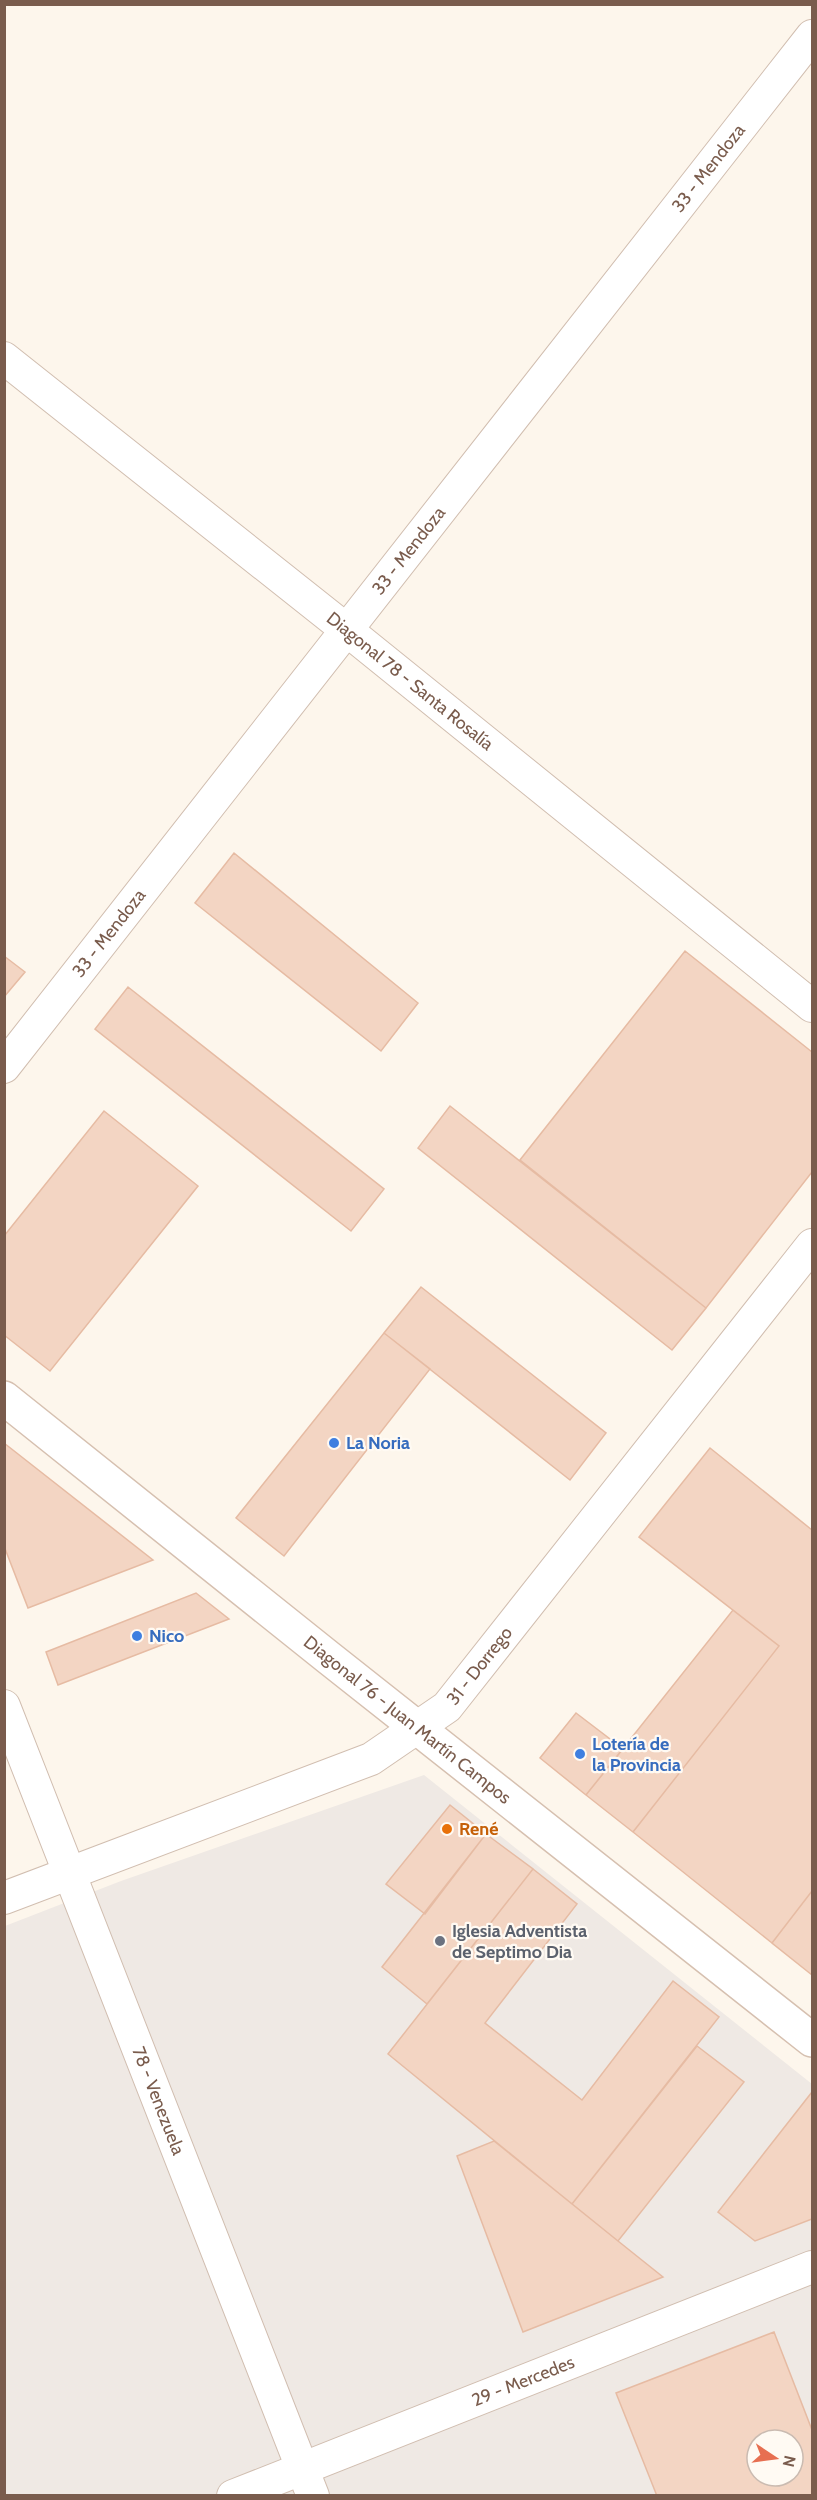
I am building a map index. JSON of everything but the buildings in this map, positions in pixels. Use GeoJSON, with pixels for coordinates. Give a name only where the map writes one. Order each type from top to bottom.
{"type":"FeatureCollection","features":[{"type":"Feature","properties":{"kind":"main road","name":"Diagonal 76 - Juan Martín Campos"},"geometry":{"type":"LineString","coordinates":[[4,1398],[813,2040]]}},
{"type":"Feature","properties":{"kind":"street","name":"33 - Mendoza"},"geometry":{"type":"LineString","coordinates":[[4,1067],[813,36]]}},
{"type":"Feature","properties":{"kind":"street","name":"Diagonal 78 - Santa Rosalía"},"geometry":{"type":"LineString","coordinates":[[4,358],[348,631],[813,1006]]}},
{"type":"Feature","properties":{"kind":"street","name":"31 - Dorrego"},"geometry":{"type":"LineString","coordinates":[[4,1898],[370,1759],[420,1728],[447,1707],[813,1245]]}},
{"type":"Feature","properties":{"kind":"street","name":"78 - Venezuela"},"geometry":{"type":"LineString","coordinates":[[4,1706],[307,2482]]}},
{"type":"Feature","properties":{"kind":"street","name":"29 - Mercedes"},"geometry":{"type":"LineString","coordinates":[[232,2496],[307,2482],[813,2267]]}},
{"type":"Feature","properties":{"kind":"shaded area"},"geometry":{"type":"Polygon","coordinates":[[[424,1775],[812,2084],[812,2495],[5,2496],[5,1926],[121,1881],[424,1775]]]}},
{"type":"Feature","properties":{"kind":"place","name":"La Noria"},"geometry":{"type":"Point","coordinates":[334,1443]}},
{"type":"Feature","properties":{"kind":"place","name":"Nico"},"geometry":{"type":"Point","coordinates":[137,1636]}},
{"type":"Feature","properties":{"kind":"place","name":"Lotería de la Provincia"},"geometry":{"type":"Point","coordinates":[580,1754]}},
{"type":"Feature","properties":{"kind":"place","name":"René"},"geometry":{"type":"Point","coordinates":[447,1829]}},
{"type":"Feature","properties":{"kind":"place","name":"Iglesia Adventista de Septimo Dia"},"geometry":{"type":"Point","coordinates":[440,1941]}}]}
